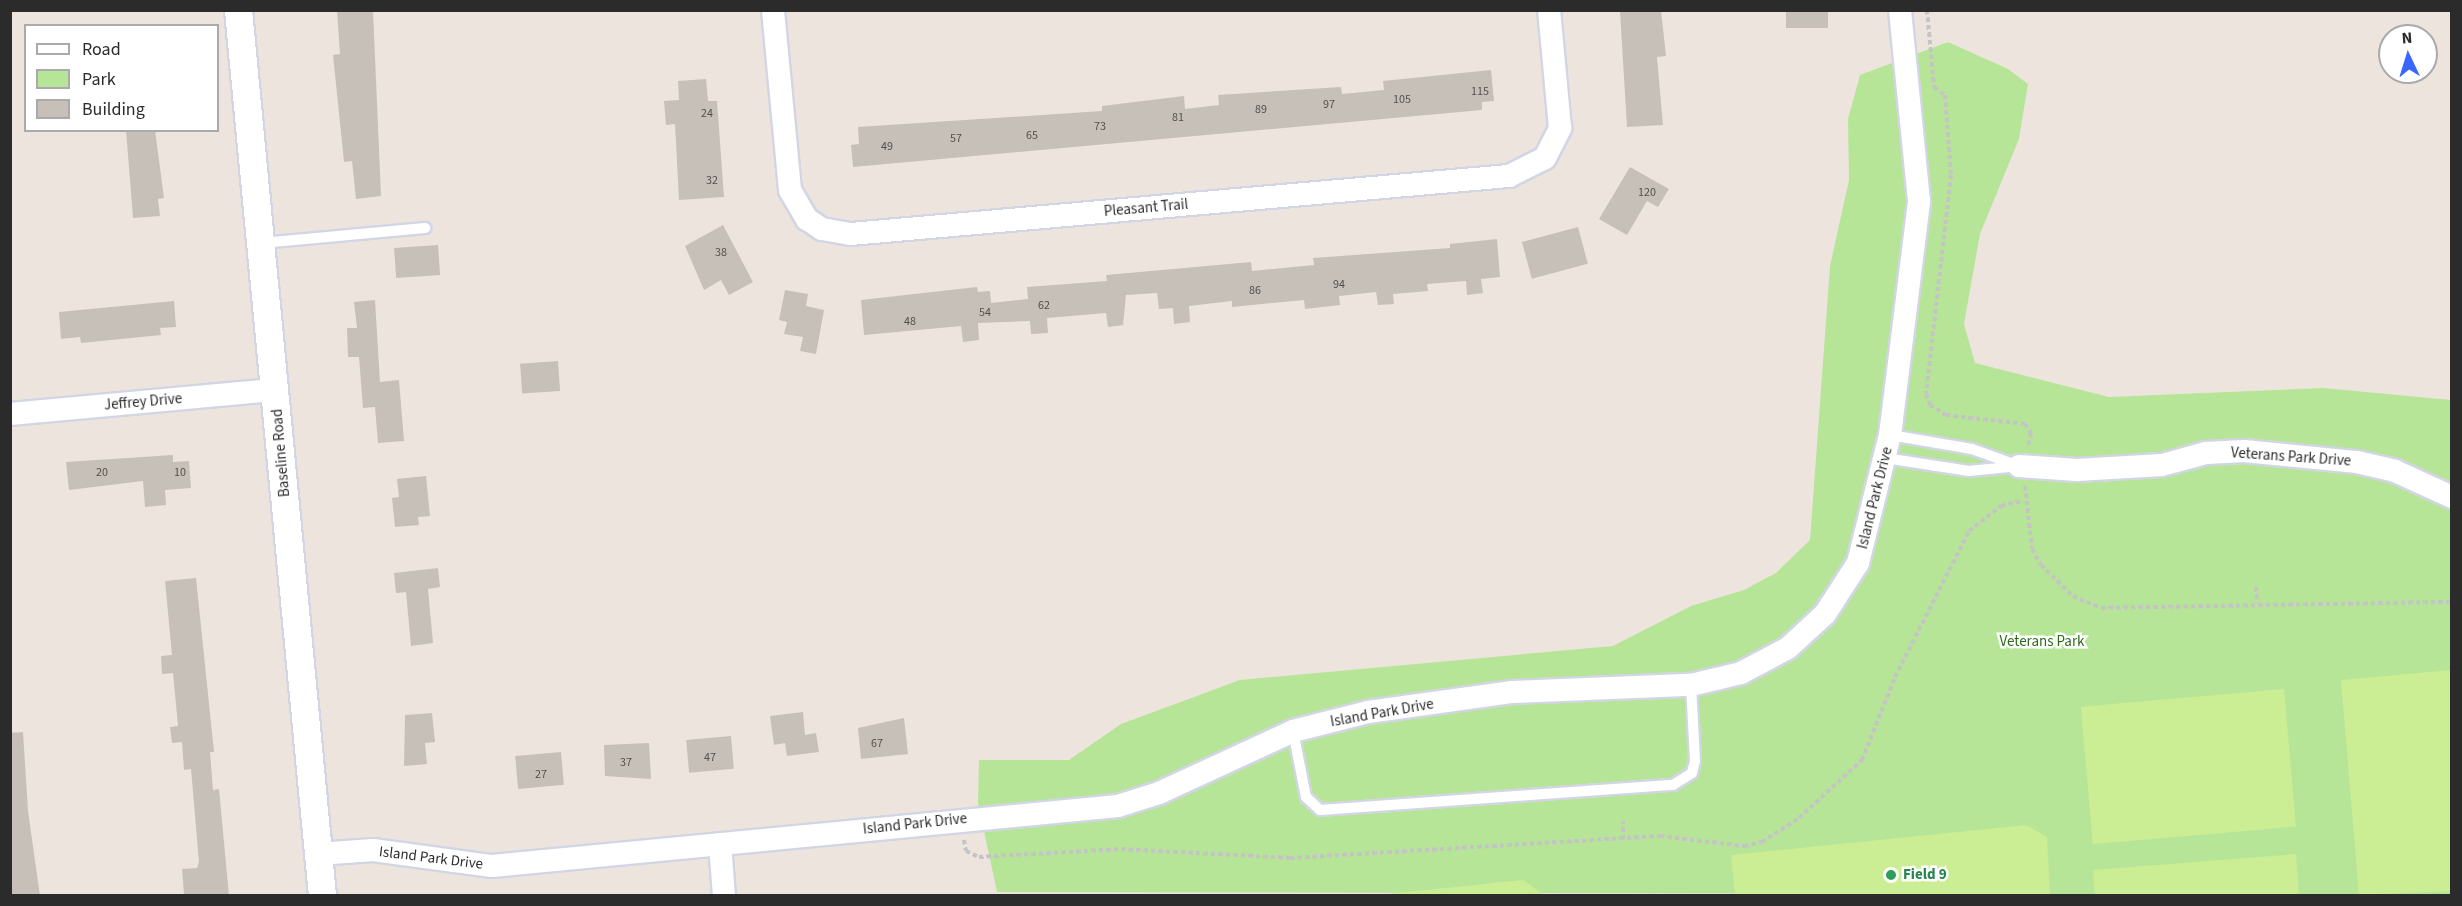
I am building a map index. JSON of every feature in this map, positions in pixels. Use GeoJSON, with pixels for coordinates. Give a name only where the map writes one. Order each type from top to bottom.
{"type":"FeatureCollection","features":[{"type":"Feature","properties":{"kind":"street","name":"Baseline Road"},"geometry":{"type":"LineString","coordinates":[[238,10],[276,390],[322,896]]}},
{"type":"Feature","properties":{"kind":"street","name":"Pleasant Trail"},"geometry":{"type":"LineString","coordinates":[[773,10],[790,190],[807,219],[822,229],[851,234],[1509,176],[1545,158],[1560,128],[1549,10]]}},
{"type":"Feature","properties":{"kind":"street","name":"Island Park Drive"},"geometry":{"type":"LineString","coordinates":[[318,854],[373,850],[492,866],[961,819],[1118,806],[1160,793],[1293,731],[1368,712],[1513,692],[1691,686],[1740,673],[1788,648],[1825,614],[1858,563],[1890,435],[1919,201],[1900,10]]}},
{"type":"Feature","properties":{"kind":"street","name":"Jeffrey Drive"},"geometry":{"type":"LineString","coordinates":[[10,414],[276,390]]}},
{"type":"Feature","properties":{"kind":"street","name":"Veterans Park Drive"},"geometry":{"type":"LineString","coordinates":[[2022,467],[2162,465],[2206,453],[2244,451],[2357,462],[2395,471],[2451,496]]}},
{"type":"Feature","properties":{"kind":"street"},"geometry":{"type":"LineString","coordinates":[[720,844],[724,896]]}},
{"type":"Feature","properties":{"kind":"lane"},"geometry":{"type":"LineString","coordinates":[[261,243],[425,228]]}},
{"type":"Feature","properties":{"kind":"lane","name":"Veterans Park Drive"},"geometry":{"type":"LineString","coordinates":[[1890,435],[1972,449],[2022,467]]}},
{"type":"Feature","properties":{"kind":"lane","name":"Veterans Park Drive"},"geometry":{"type":"LineString","coordinates":[[1885,458],[1969,471],[2022,467]]}},
{"type":"Feature","properties":{"kind":"lane"},"geometry":{"type":"LineString","coordinates":[[1293,731],[1306,797],[1320,810],[1673,785],[1692,773],[1695,761],[1691,686]]}},
{"type":"Feature","properties":{"kind":"path"},"geometry":{"type":"LineString","coordinates":[[1927,10],[1934,87],[1946,95],[1950,175],[1926,394],[1930,405],[1946,415],[2029,427],[2022,467],[2024,501],[2036,557],[2055,582],[2086,602],[2125,608],[2257,603],[2451,602]]}},
{"type":"Feature","properties":{"kind":"path"},"geometry":{"type":"LineString","coordinates":[[961,819],[966,851],[979,857],[1121,849],[1346,858],[1660,837],[1744,846],[1762,842],[1799,818],[1872,745],[1895,677],[1969,531],[2001,506],[2024,501]]}},
{"type":"Feature","properties":{"kind":"path"},"geometry":{"type":"LineString","coordinates":[[2256,587],[2257,603]]}},
{"type":"Feature","properties":{"kind":"path"},"geometry":{"type":"LineString","coordinates":[[1623,821],[1623,839]]}},
{"type":"Feature","properties":{"kind":"green space","name":"Veterans Park"},"geometry":{"type":"Polygon","coordinates":[[[1948,42],[2008,69],[2028,84],[2019,139],[1980,234],[1964,324],[1975,363],[2109,397],[2323,388],[2451,400],[2451,895],[997,892],[978,803],[979,760],[1069,760],[1121,724],[1240,680],[1613,646],[1691,606],[1744,590],[1776,573],[1810,540],[1830,266],[1849,180],[1848,119],[1860,75],[1948,42]]]}},
{"type":"Feature","properties":{"kind":"green space"},"geometry":{"type":"Polygon","coordinates":[[[2451,670],[2451,891],[2359,895],[2341,680],[2451,670]]]}},
{"type":"Feature","properties":{"kind":"green space"},"geometry":{"type":"Polygon","coordinates":[[[2284,689],[2296,826],[2093,844],[2081,707],[2284,689]]]}},
{"type":"Feature","properties":{"kind":"green space","name":"Field 9"},"geometry":{"type":"Polygon","coordinates":[[[2026,825],[2047,837],[2050,895],[1735,895],[1731,855],[2026,825]]]}},
{"type":"Feature","properties":{"kind":"green space"},"geometry":{"type":"Polygon","coordinates":[[[2296,854],[2299,895],[2095,895],[2093,870],[2296,854]]]}},
{"type":"Feature","properties":{"kind":"green space"},"geometry":{"type":"Polygon","coordinates":[[[1523,880],[1544,895],[1378,895],[1523,880]]]}},
{"type":"Feature","properties":{"kind":"building"},"geometry":{"type":"Polygon","coordinates":[[[337,10],[373,10],[381,196],[356,199],[352,161],[344,162],[333,55],[340,54],[337,10]]]}},
{"type":"Feature","properties":{"kind":"building"},"geometry":{"type":"Polygon","coordinates":[[[1661,10],[1666,56],[1657,57],[1663,125],[1627,127],[1620,11],[1661,10]]]}},
{"type":"Feature","properties":{"kind":"building"},"geometry":{"type":"Polygon","coordinates":[[[1786,10],[1828,10],[1828,28],[1786,28],[1786,10]]]}},
{"type":"Feature","properties":{"kind":"building"},"geometry":{"type":"Polygon","coordinates":[[[1491,70],[1494,101],[1482,102],[1482,110],[853,167],[851,145],[859,144],[858,127],[1102,111],[1102,106],[1184,96],[1185,109],[1219,105],[1218,95],[1341,87],[1342,94],[1384,90],[1383,81],[1491,70]]]}},
{"type":"Feature","properties":{"kind":"building"},"geometry":{"type":"Polygon","coordinates":[[[706,79],[708,101],[717,101],[724,197],[679,200],[675,124],[666,125],[664,101],[679,100],[678,81],[706,79]]]}},
{"type":"Feature","properties":{"kind":"building"},"geometry":{"type":"Polygon","coordinates":[[[126,132],[155,132],[164,198],[158,199],[160,216],[133,218],[126,132]]]}},
{"type":"Feature","properties":{"kind":"building"},"geometry":{"type":"Polygon","coordinates":[[[1630,167],[1669,189],[1658,207],[1647,201],[1627,235],[1599,219],[1630,167]]]}},
{"type":"Feature","properties":{"kind":"building"},"geometry":{"type":"Polygon","coordinates":[[[723,225],[753,282],[729,295],[721,280],[704,290],[685,246],[723,225]]]}},
{"type":"Feature","properties":{"kind":"building"},"geometry":{"type":"Polygon","coordinates":[[[1578,227],[1588,264],[1532,279],[1522,242],[1578,227]]]}},
{"type":"Feature","properties":{"kind":"building"},"geometry":{"type":"Polygon","coordinates":[[[1497,239],[1500,277],[1481,279],[1483,293],[1467,295],[1466,281],[1427,284],[1428,291],[1393,294],[1394,304],[1378,305],[1376,292],[1339,296],[1340,305],[1305,309],[1304,300],[1232,307],[1232,301],[1189,306],[1190,322],[1174,324],[1173,308],[1159,309],[1157,293],[1126,295],[1123,325],[1108,327],[1106,313],[1047,318],[1048,333],[1031,334],[1030,321],[978,323],[979,340],[963,342],[961,326],[864,335],[861,300],[977,287],[978,292],[990,291],[991,303],[1028,299],[1027,287],[1107,281],[1106,275],[1251,262],[1252,271],[1314,265],[1313,258],[1450,248],[1450,244],[1497,239]]]}},
{"type":"Feature","properties":{"kind":"building"},"geometry":{"type":"Polygon","coordinates":[[[438,245],[440,275],[396,278],[394,248],[438,245]]]}},
{"type":"Feature","properties":{"kind":"building"},"geometry":{"type":"Polygon","coordinates":[[[785,290],[808,294],[806,306],[824,310],[816,354],[800,351],[803,337],[784,334],[787,322],[779,320],[785,290]]]}},
{"type":"Feature","properties":{"kind":"building"},"geometry":{"type":"Polygon","coordinates":[[[375,300],[380,382],[399,380],[404,441],[378,443],[375,407],[363,408],[359,357],[348,357],[347,328],[357,328],[354,302],[375,300]]]}},
{"type":"Feature","properties":{"kind":"building"},"geometry":{"type":"Polygon","coordinates":[[[174,301],[176,327],[160,328],[161,335],[81,343],[80,337],[61,339],[59,312],[174,301]]]}},
{"type":"Feature","properties":{"kind":"building"},"geometry":{"type":"Polygon","coordinates":[[[558,361],[560,391],[522,394],[520,364],[558,361]]]}},
{"type":"Feature","properties":{"kind":"building"},"geometry":{"type":"Polygon","coordinates":[[[173,455],[173,462],[189,461],[191,488],[165,490],[166,505],[145,507],[143,481],[69,490],[66,462],[173,455]]]}},
{"type":"Feature","properties":{"kind":"building"},"geometry":{"type":"Polygon","coordinates":[[[426,476],[430,516],[418,517],[419,525],[395,527],[392,498],[399,497],[397,479],[426,476]]]}},
{"type":"Feature","properties":{"kind":"building"},"geometry":{"type":"Polygon","coordinates":[[[438,568],[440,587],[428,589],[433,643],[411,646],[406,592],[396,593],[394,573],[438,568]]]}},
{"type":"Feature","properties":{"kind":"building"},"geometry":{"type":"Polygon","coordinates":[[[196,578],[214,752],[210,752],[213,790],[219,789],[229,896],[184,894],[182,869],[197,868],[199,862],[191,769],[184,770],[182,742],[172,743],[170,727],[178,726],[173,673],[162,674],[161,656],[172,655],[165,581],[196,578]]]}},
{"type":"Feature","properties":{"kind":"building"},"geometry":{"type":"Polygon","coordinates":[[[803,712],[805,735],[816,733],[819,752],[787,756],[785,743],[774,745],[770,716],[803,712]]]}},
{"type":"Feature","properties":{"kind":"building"},"geometry":{"type":"Polygon","coordinates":[[[432,713],[435,742],[425,743],[427,764],[404,766],[405,715],[432,713]]]}},
{"type":"Feature","properties":{"kind":"building"},"geometry":{"type":"Polygon","coordinates":[[[904,718],[908,754],[861,759],[858,728],[904,718]]]}},
{"type":"Feature","properties":{"kind":"building"},"geometry":{"type":"Polygon","coordinates":[[[23,732],[28,811],[40,896],[10,896],[10,733],[23,732]]]}},
{"type":"Feature","properties":{"kind":"building"},"geometry":{"type":"Polygon","coordinates":[[[731,736],[734,769],[689,773],[686,740],[731,736]]]}},
{"type":"Feature","properties":{"kind":"building"},"geometry":{"type":"Polygon","coordinates":[[[649,743],[651,779],[605,776],[604,745],[649,743]]]}},
{"type":"Feature","properties":{"kind":"building"},"geometry":{"type":"Polygon","coordinates":[[[561,752],[564,785],[518,789],[515,756],[561,752]]]}},
{"type":"Feature","properties":{"kind":"place","name":"Field 9"},"geometry":{"type":"Point","coordinates":[1891,875]}}]}
